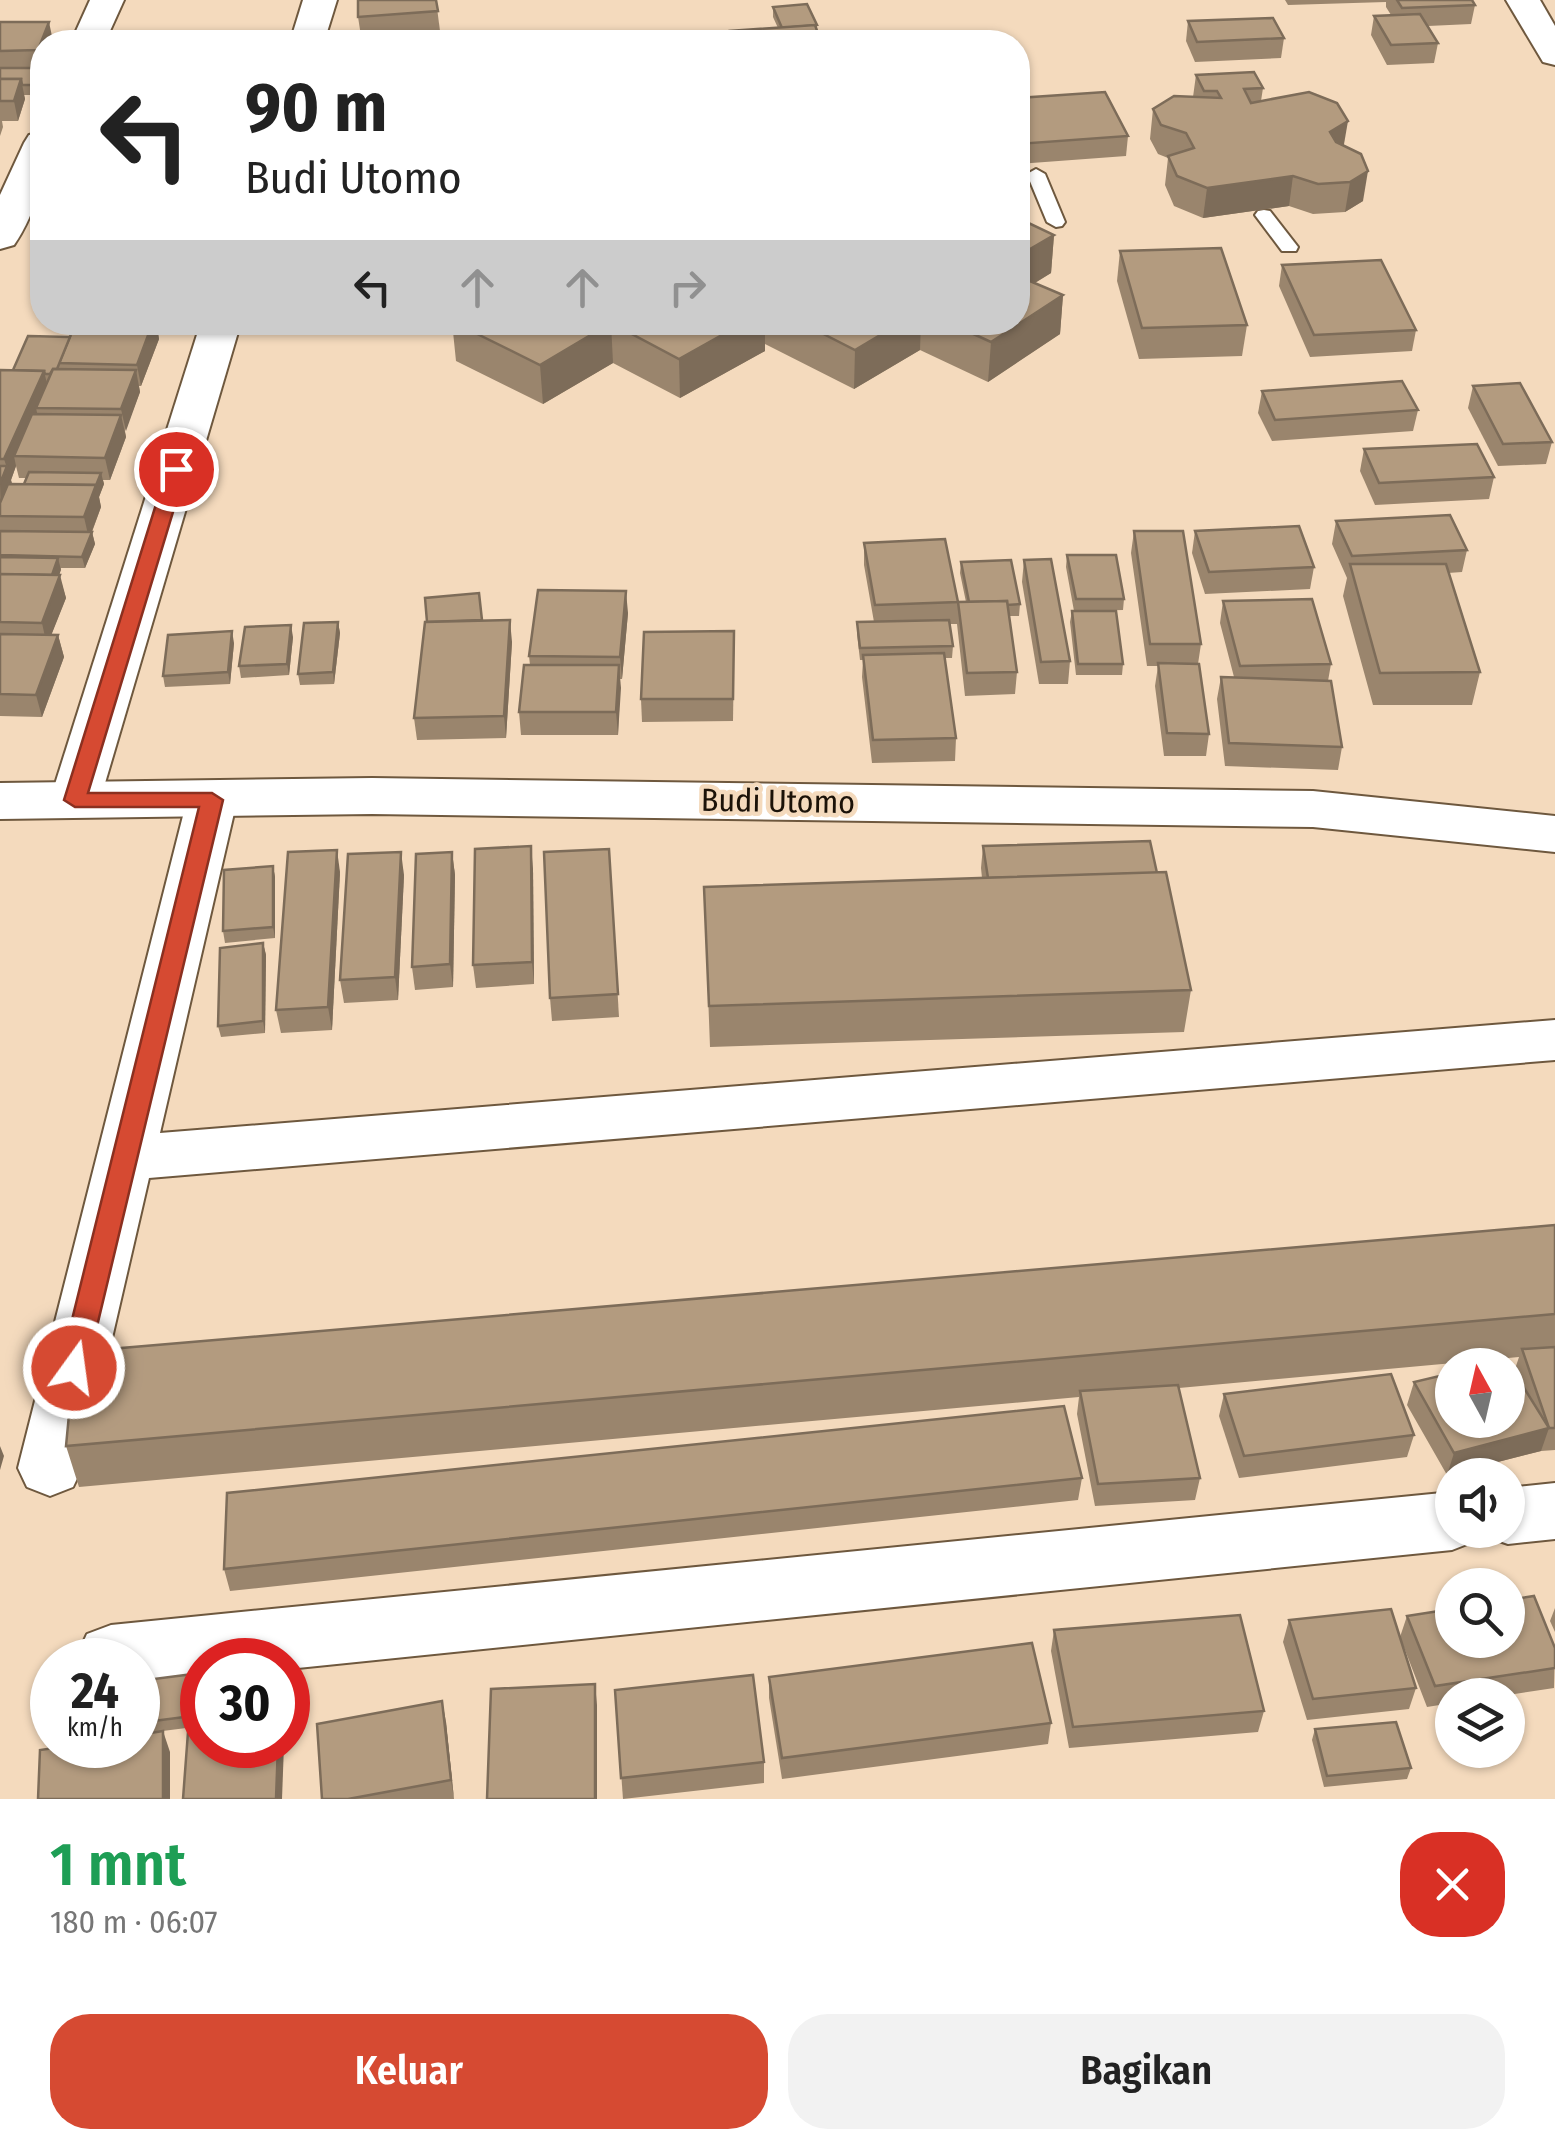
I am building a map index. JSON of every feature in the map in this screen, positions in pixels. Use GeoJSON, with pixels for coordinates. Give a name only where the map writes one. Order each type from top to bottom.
{"type":"FeatureCollection","features":[{"type":"Feature","properties":{"kind":"street"},"geometry":{"type":"LineString","coordinates":[[93,30],[107,0]]}},
{"type":"Feature","properties":{"kind":"street"},"geometry":{"type":"LineString","coordinates":[[311,30],[320,0]]}},
{"type":"Feature","properties":{"kind":"street"},"geometry":{"type":"LineString","coordinates":[[1523,0],[1555,55]]}},
{"type":"Feature","properties":{"kind":"street"},"geometry":{"type":"LineString","coordinates":[[0,238],[30,170]]}},
{"type":"Feature","properties":{"kind":"street"},"geometry":{"type":"LineString","coordinates":[[75,800],[217,335]]}},
{"type":"Feature","properties":{"kind":"street","name":"Budi Utomo"},"geometry":{"type":"LineString","coordinates":[[0,801],[372,796],[1313,809],[1555,834]]}},
{"type":"Feature","properties":{"kind":"street"},"geometry":{"type":"LineString","coordinates":[[50,1468],[212,800]]}},
{"type":"Feature","properties":{"kind":"street"},"geometry":{"type":"LineString","coordinates":[[127,1158],[1555,1040]]}},
{"type":"Feature","properties":{"kind":"street"},"geometry":{"type":"LineString","coordinates":[[74,1368],[133,1364]]}},
{"type":"Feature","properties":{"kind":"street"},"geometry":{"type":"LineString","coordinates":[[1525,1514],[1555,1511]]}},
{"type":"Feature","properties":{"kind":"street"},"geometry":{"type":"LineString","coordinates":[[160,1651],[1435,1523]]}},
{"type":"Feature","properties":{"kind":"lane"},"geometry":{"type":"LineString","coordinates":[[1036,174],[1056,222]]}},
{"type":"Feature","properties":{"kind":"lane"},"geometry":{"type":"LineString","coordinates":[[1264,215],[1289,247]]}},
{"type":"Feature","properties":{"kind":"building"},"geometry":{"type":"Polygon","coordinates":[[[358,0],[436,0],[438,11],[358,17],[358,0]]]}},
{"type":"Feature","properties":{"kind":"building"},"geometry":{"type":"Polygon","coordinates":[[[1397,0],[1472,0],[1475,5],[1402,8],[1397,0]]]}},
{"type":"Feature","properties":{"kind":"building"},"geometry":{"type":"Polygon","coordinates":[[[807,4],[817,25],[782,28],[773,7],[807,4]]]}},
{"type":"Feature","properties":{"kind":"building"},"geometry":{"type":"Polygon","coordinates":[[[1420,14],[1438,43],[1391,45],[1374,16],[1420,14]]]}},
{"type":"Feature","properties":{"kind":"building"},"geometry":{"type":"Polygon","coordinates":[[[1273,18],[1284,38],[1197,42],[1188,21],[1273,18]]]}},
{"type":"Feature","properties":{"kind":"building"},"geometry":{"type":"Polygon","coordinates":[[[0,22],[49,22],[46,30],[30,30],[30,50],[0,51],[0,22]]]}},
{"type":"Feature","properties":{"kind":"building"},"geometry":{"type":"Polygon","coordinates":[[[815,25],[817,30],[744,30],[815,25]]]}},
{"type":"Feature","properties":{"kind":"building"},"geometry":{"type":"Polygon","coordinates":[[[0,68],[30,68],[30,85],[22,85],[21,79],[0,79],[0,68]]]}},
{"type":"Feature","properties":{"kind":"building"},"geometry":{"type":"Polygon","coordinates":[[[1254,72],[1263,88],[1244,89],[1251,103],[1309,92],[1337,103],[1348,121],[1330,132],[1336,142],[1361,154],[1368,171],[1350,182],[1318,184],[1293,176],[1207,188],[1177,176],[1168,156],[1194,148],[1186,133],[1161,125],[1153,109],[1174,96],[1221,98],[1217,91],[1204,91],[1196,75],[1254,72]]]}},
{"type":"Feature","properties":{"kind":"building"},"geometry":{"type":"Polygon","coordinates":[[[0,79],[21,79],[14,101],[0,101],[0,79]]]}},
{"type":"Feature","properties":{"kind":"building"},"geometry":{"type":"Polygon","coordinates":[[[1105,92],[1128,136],[1030,143],[1030,97],[1105,92]]]}},
{"type":"Feature","properties":{"kind":"building"},"geometry":{"type":"Polygon","coordinates":[[[1030,224],[1054,235],[1030,249],[1030,224]]]}},
{"type":"Feature","properties":{"kind":"building"},"geometry":{"type":"Polygon","coordinates":[[[1221,248],[1247,325],[1142,328],[1120,251],[1221,248]]]}},
{"type":"Feature","properties":{"kind":"building"},"geometry":{"type":"Polygon","coordinates":[[[1381,260],[1416,330],[1314,335],[1282,265],[1381,260]]]}},
{"type":"Feature","properties":{"kind":"building"},"geometry":{"type":"Polygon","coordinates":[[[1030,281],[1063,295],[1030,317],[1030,281]]]}},
{"type":"Feature","properties":{"kind":"building"},"geometry":{"type":"Polygon","coordinates":[[[71,335],[148,335],[137,365],[59,363],[71,335]]]}},
{"type":"Feature","properties":{"kind":"building"},"geometry":{"type":"Polygon","coordinates":[[[479,335],[591,335],[540,365],[479,335]]]}},
{"type":"Feature","properties":{"kind":"building"},"geometry":{"type":"Polygon","coordinates":[[[634,335],[722,335],[679,359],[634,335]]]}},
{"type":"Feature","properties":{"kind":"building"},"geometry":{"type":"Polygon","coordinates":[[[826,335],[880,335],[855,350],[826,335]]]}},
{"type":"Feature","properties":{"kind":"building"},"geometry":{"type":"Polygon","coordinates":[[[976,335],[1002,335],[991,342],[976,335]]]}},
{"type":"Feature","properties":{"kind":"building"},"geometry":{"type":"Polygon","coordinates":[[[28,336],[70,337],[57,369],[50,374],[13,370],[28,336]]]}},
{"type":"Feature","properties":{"kind":"building"},"geometry":{"type":"Polygon","coordinates":[[[53,369],[136,370],[121,409],[36,408],[53,369]]]}},
{"type":"Feature","properties":{"kind":"building"},"geometry":{"type":"Polygon","coordinates":[[[0,370],[44,371],[4,459],[0,459],[0,370]]]}},
{"type":"Feature","properties":{"kind":"building"},"geometry":{"type":"Polygon","coordinates":[[[1402,381],[1418,410],[1275,420],[1262,391],[1402,381]]]}},
{"type":"Feature","properties":{"kind":"building"},"geometry":{"type":"Polygon","coordinates":[[[1520,383],[1552,442],[1503,444],[1473,386],[1520,383]]]}},
{"type":"Feature","properties":{"kind":"building"},"geometry":{"type":"Polygon","coordinates":[[[32,414],[121,415],[105,458],[14,456],[32,414]]]}},
{"type":"Feature","properties":{"kind":"building"},"geometry":{"type":"Polygon","coordinates":[[[1477,444],[1494,477],[1379,483],[1364,449],[1477,444]]]}},
{"type":"Feature","properties":{"kind":"building"},"geometry":{"type":"Polygon","coordinates":[[[0,466],[7,466],[0,484],[0,466]]]}},
{"type":"Feature","properties":{"kind":"building"},"geometry":{"type":"Polygon","coordinates":[[[29,472],[101,473],[93,493],[96,485],[24,484],[29,472]]]}},
{"type":"Feature","properties":{"kind":"building"},"geometry":{"type":"Polygon","coordinates":[[[8,484],[96,485],[84,517],[0,516],[0,503],[8,484]]]}},
{"type":"Feature","properties":{"kind":"building"},"geometry":{"type":"Polygon","coordinates":[[[1450,515],[1467,550],[1352,556],[1336,521],[1450,515]]]}},
{"type":"Feature","properties":{"kind":"building"},"geometry":{"type":"Polygon","coordinates":[[[1299,526],[1314,567],[1209,572],[1195,531],[1299,526]]]}},
{"type":"Feature","properties":{"kind":"building"},"geometry":{"type":"Polygon","coordinates":[[[0,531],[92,532],[82,557],[0,555],[0,531]]]}},
{"type":"Feature","properties":{"kind":"building"},"geometry":{"type":"Polygon","coordinates":[[[1134,531],[1183,531],[1201,644],[1150,644],[1134,531]]]}},
{"type":"Feature","properties":{"kind":"building"},"geometry":{"type":"Polygon","coordinates":[[[945,539],[958,602],[875,605],[864,543],[945,539]]]}},
{"type":"Feature","properties":{"kind":"building"},"geometry":{"type":"Polygon","coordinates":[[[1067,555],[1116,555],[1124,599],[1076,599],[1067,555]]]}},
{"type":"Feature","properties":{"kind":"building"},"geometry":{"type":"Polygon","coordinates":[[[0,557],[58,558],[52,575],[0,574],[0,557]]]}},
{"type":"Feature","properties":{"kind":"building"},"geometry":{"type":"Polygon","coordinates":[[[1051,559],[1070,661],[1041,662],[1024,560],[1051,559]]]}},
{"type":"Feature","properties":{"kind":"building"},"geometry":{"type":"Polygon","coordinates":[[[1011,560],[1020,604],[969,602],[961,562],[1011,560]]]}},
{"type":"Feature","properties":{"kind":"building"},"geometry":{"type":"Polygon","coordinates":[[[1350,564],[1446,564],[1480,672],[1380,673],[1350,564]]]}},
{"type":"Feature","properties":{"kind":"building"},"geometry":{"type":"Polygon","coordinates":[[[0,574],[60,575],[42,623],[0,622],[0,574]]]}},
{"type":"Feature","properties":{"kind":"building"},"geometry":{"type":"Polygon","coordinates":[[[538,590],[626,591],[620,657],[529,656],[538,590]]]}},
{"type":"Feature","properties":{"kind":"building"},"geometry":{"type":"Polygon","coordinates":[[[479,593],[482,620],[427,622],[425,598],[479,593]]]}},
{"type":"Feature","properties":{"kind":"building"},"geometry":{"type":"Polygon","coordinates":[[[1312,599],[1331,664],[1240,666],[1223,601],[1312,599]]]}},
{"type":"Feature","properties":{"kind":"building"},"geometry":{"type":"Polygon","coordinates":[[[1007,601],[1017,672],[967,673],[958,602],[1007,601]]]}},
{"type":"Feature","properties":{"kind":"building"},"geometry":{"type":"Polygon","coordinates":[[[1072,611],[1116,611],[1123,664],[1078,664],[1072,611]]]}},
{"type":"Feature","properties":{"kind":"building"},"geometry":{"type":"Polygon","coordinates":[[[510,620],[504,716],[414,718],[425,622],[510,620]]]}},
{"type":"Feature","properties":{"kind":"building"},"geometry":{"type":"Polygon","coordinates":[[[949,620],[953,646],[860,648],[857,622],[949,620]]]}},
{"type":"Feature","properties":{"kind":"building"},"geometry":{"type":"Polygon","coordinates":[[[338,622],[333,672],[298,674],[304,623],[338,622]]]}},
{"type":"Feature","properties":{"kind":"building"},"geometry":{"type":"Polygon","coordinates":[[[291,625],[287,664],[239,666],[245,627],[291,625]]]}},
{"type":"Feature","properties":{"kind":"building"},"geometry":{"type":"Polygon","coordinates":[[[232,631],[228,672],[163,676],[168,635],[232,631]]]}},
{"type":"Feature","properties":{"kind":"building"},"geometry":{"type":"Polygon","coordinates":[[[734,631],[733,699],[641,699],[644,632],[734,631]]]}},
{"type":"Feature","properties":{"kind":"building"},"geometry":{"type":"Polygon","coordinates":[[[0,634],[58,635],[36,695],[0,694],[0,634]]]}},
{"type":"Feature","properties":{"kind":"building"},"geometry":{"type":"Polygon","coordinates":[[[944,653],[956,738],[873,740],[863,655],[944,653]]]}},
{"type":"Feature","properties":{"kind":"building"},"geometry":{"type":"Polygon","coordinates":[[[1158,663],[1199,664],[1209,734],[1167,733],[1158,663]]]}},
{"type":"Feature","properties":{"kind":"building"},"geometry":{"type":"Polygon","coordinates":[[[524,665],[619,665],[616,712],[519,712],[524,665]]]}},
{"type":"Feature","properties":{"kind":"building"},"geometry":{"type":"Polygon","coordinates":[[[1221,677],[1331,681],[1342,747],[1229,743],[1221,677]]]}},
{"type":"Feature","properties":{"kind":"building"},"geometry":{"type":"Polygon","coordinates":[[[1150,841],[1157,873],[988,878],[983,846],[1150,841]]]}},
{"type":"Feature","properties":{"kind":"building"},"geometry":{"type":"Polygon","coordinates":[[[531,846],[532,962],[473,965],[475,849],[531,846]]]}},
{"type":"Feature","properties":{"kind":"building"},"geometry":{"type":"Polygon","coordinates":[[[609,849],[618,994],[550,998],[544,852],[609,849]]]}},
{"type":"Feature","properties":{"kind":"building"},"geometry":{"type":"Polygon","coordinates":[[[337,850],[328,1007],[276,1010],[288,852],[337,850]]]}},
{"type":"Feature","properties":{"kind":"building"},"geometry":{"type":"Polygon","coordinates":[[[401,852],[395,977],[340,980],[348,854],[401,852]]]}},
{"type":"Feature","properties":{"kind":"building"},"geometry":{"type":"Polygon","coordinates":[[[452,852],[450,964],[412,967],[416,854],[452,852]]]}},
{"type":"Feature","properties":{"kind":"building"},"geometry":{"type":"Polygon","coordinates":[[[273,866],[273,927],[223,931],[224,870],[273,866]]]}},
{"type":"Feature","properties":{"kind":"building"},"geometry":{"type":"Polygon","coordinates":[[[1166,872],[1191,990],[709,1006],[704,887],[1166,872]]]}},
{"type":"Feature","properties":{"kind":"building"},"geometry":{"type":"Polygon","coordinates":[[[263,943],[263,1021],[218,1026],[220,948],[263,943]]]}},
{"type":"Feature","properties":{"kind":"building"},"geometry":{"type":"Polygon","coordinates":[[[1555,1225],[1555,1314],[66,1446],[75,1352],[1555,1225]]]}},
{"type":"Feature","properties":{"kind":"building"},"geometry":{"type":"Polygon","coordinates":[[[1555,1347],[1555,1428],[1549,1428],[1525,1349],[1555,1347]]]}},
{"type":"Feature","properties":{"kind":"building"},"geometry":{"type":"Polygon","coordinates":[[[1391,1374],[1414,1435],[1244,1456],[1224,1394],[1391,1374]]]}},
{"type":"Feature","properties":{"kind":"building"},"geometry":{"type":"Polygon","coordinates":[[[1435,1377],[1435,1419],[1414,1382],[1435,1377]]]}},
{"type":"Feature","properties":{"kind":"building"},"geometry":{"type":"Polygon","coordinates":[[[1178,1385],[1200,1478],[1098,1484],[1080,1391],[1178,1385]]]}},
{"type":"Feature","properties":{"kind":"building"},"geometry":{"type":"Polygon","coordinates":[[[1525,1389],[1549,1428],[1525,1434],[1525,1389]]]}},
{"type":"Feature","properties":{"kind":"building"},"geometry":{"type":"Polygon","coordinates":[[[1064,1406],[1082,1478],[224,1569],[227,1493],[1064,1406]]]}},
{"type":"Feature","properties":{"kind":"building"},"geometry":{"type":"Polygon","coordinates":[[[1446,1438],[1511,1438],[1454,1453],[1446,1438]]]}},
{"type":"Feature","properties":{"kind":"building"},"geometry":{"type":"Polygon","coordinates":[[[1534,1596],[1555,1648],[1555,1668],[1488,1678],[1435,1678],[1435,1686],[1407,1616],[1435,1612],[1435,1658],[1525,1658],[1525,1597],[1534,1596]]]}},
{"type":"Feature","properties":{"kind":"building"},"geometry":{"type":"Polygon","coordinates":[[[1391,1609],[1416,1688],[1313,1699],[1289,1620],[1391,1609]]]}},
{"type":"Feature","properties":{"kind":"building"},"geometry":{"type":"Polygon","coordinates":[[[1240,1615],[1264,1711],[1073,1727],[1054,1630],[1240,1615]]]}},
{"type":"Feature","properties":{"kind":"building"},"geometry":{"type":"Polygon","coordinates":[[[1032,1643],[1051,1723],[782,1758],[769,1677],[1032,1643]]]}},
{"type":"Feature","properties":{"kind":"building"},"geometry":{"type":"Polygon","coordinates":[[[753,1675],[764,1762],[621,1778],[615,1690],[753,1675]]]}},
{"type":"Feature","properties":{"kind":"building"},"geometry":{"type":"Polygon","coordinates":[[[180,1676],[180,1718],[160,1720],[160,1678],[180,1676]]]}},
{"type":"Feature","properties":{"kind":"building"},"geometry":{"type":"Polygon","coordinates":[[[595,1684],[595,1799],[487,1799],[491,1689],[595,1684]]]}},
{"type":"Feature","properties":{"kind":"building"},"geometry":{"type":"Polygon","coordinates":[[[442,1701],[451,1780],[348,1799],[322,1799],[317,1724],[442,1701]]]}},
{"type":"Feature","properties":{"kind":"building"},"geometry":{"type":"Polygon","coordinates":[[[1396,1722],[1411,1768],[1327,1776],[1315,1729],[1396,1722]]]}},
{"type":"Feature","properties":{"kind":"building"},"geometry":{"type":"Polygon","coordinates":[[[163,1731],[163,1799],[38,1799],[39,1768],[160,1768],[163,1731]]]}},
{"type":"Feature","properties":{"kind":"building"},"geometry":{"type":"Polygon","coordinates":[[[185,1768],[277,1768],[276,1799],[183,1799],[185,1768]]]}},
{"type":"Feature","properties":{"kind":"route"},"geometry":{"type":"LineString","coordinates":[[74,1368],[212,800],[75,800],[176,469]]}}]}
